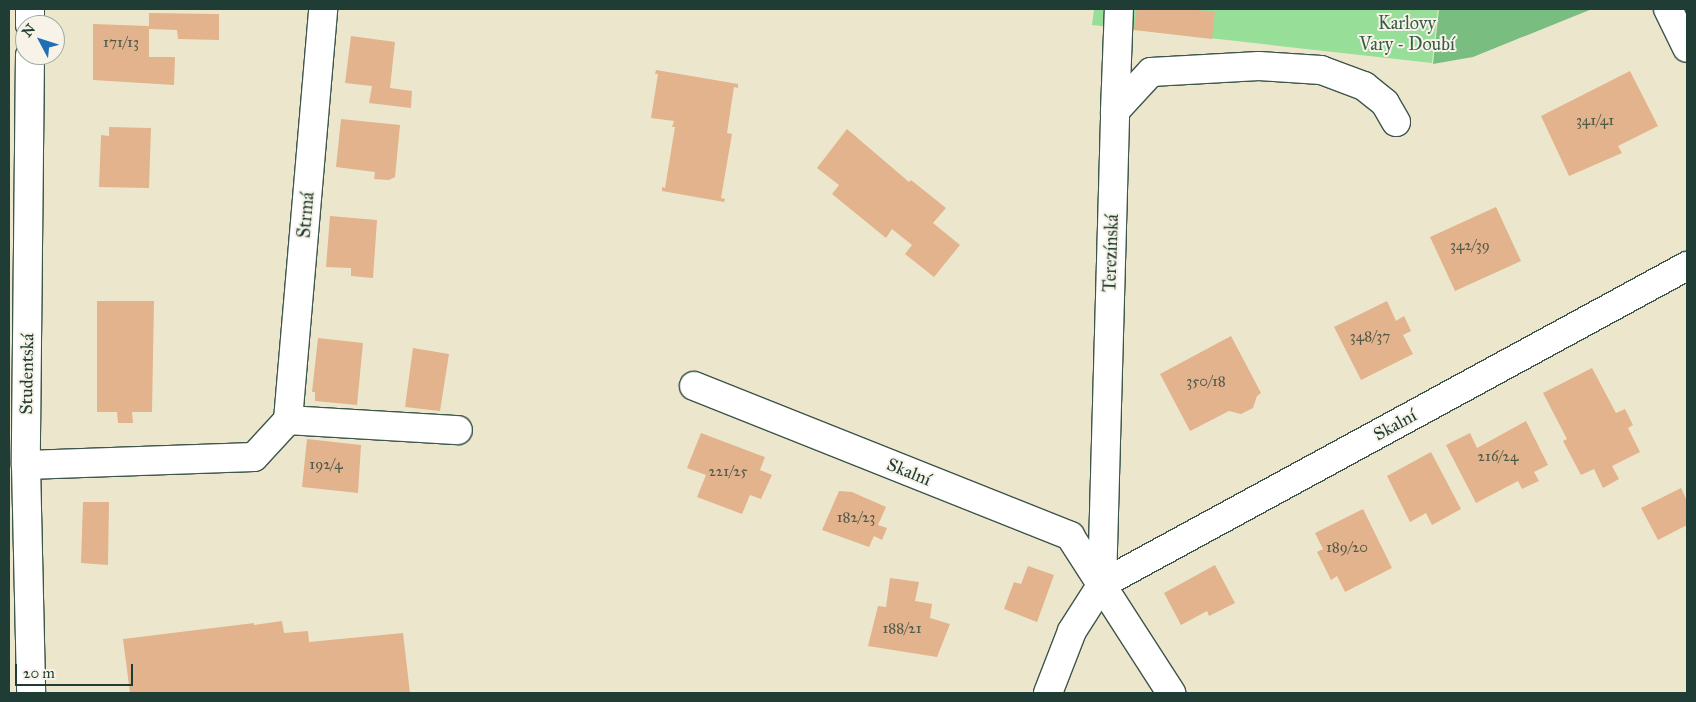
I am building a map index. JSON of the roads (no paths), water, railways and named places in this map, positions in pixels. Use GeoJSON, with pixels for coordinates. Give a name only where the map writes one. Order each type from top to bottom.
{"type":"FeatureCollection","features":[{"type":"Feature","properties":{"kind":"street","name":"Strmá"},"geometry":{"type":"LineString","coordinates":[[288,420],[324,9]]}},
{"type":"Feature","properties":{"kind":"street","name":"Terezínská"},"geometry":{"type":"LineString","coordinates":[[1102,584],[1119,9]]}},
{"type":"Feature","properties":{"kind":"street"},"geometry":{"type":"LineString","coordinates":[[1668,9],[1687,48]]}},
{"type":"Feature","properties":{"kind":"street","name":"Studentská"},"geometry":{"type":"LineString","coordinates":[[30,65],[26,465],[31,693]]}},
{"type":"Feature","properties":{"kind":"street"},"geometry":{"type":"LineString","coordinates":[[1115,111],[1151,72],[1259,66],[1321,70],[1364,86],[1386,103],[1396,122]]}},
{"type":"Feature","properties":{"kind":"street","name":"Skalní"},"geometry":{"type":"LineString","coordinates":[[1048,693],[1072,631],[1102,584],[1687,266]]}},
{"type":"Feature","properties":{"kind":"street","name":"Skalní"},"geometry":{"type":"LineString","coordinates":[[694,386],[1070,536],[1102,584]]}},
{"type":"Feature","properties":{"kind":"street"},"geometry":{"type":"LineString","coordinates":[[26,465],[254,458],[288,420],[458,430]]}},
{"type":"Feature","properties":{"kind":"street"},"geometry":{"type":"LineString","coordinates":[[1102,584],[1171,693]]}},
{"type":"Feature","properties":{"kind":"park label","name":"Karlovy Vary - Doubí"},"geometry":{"type":"Point","coordinates":[1407,34]}}]}
